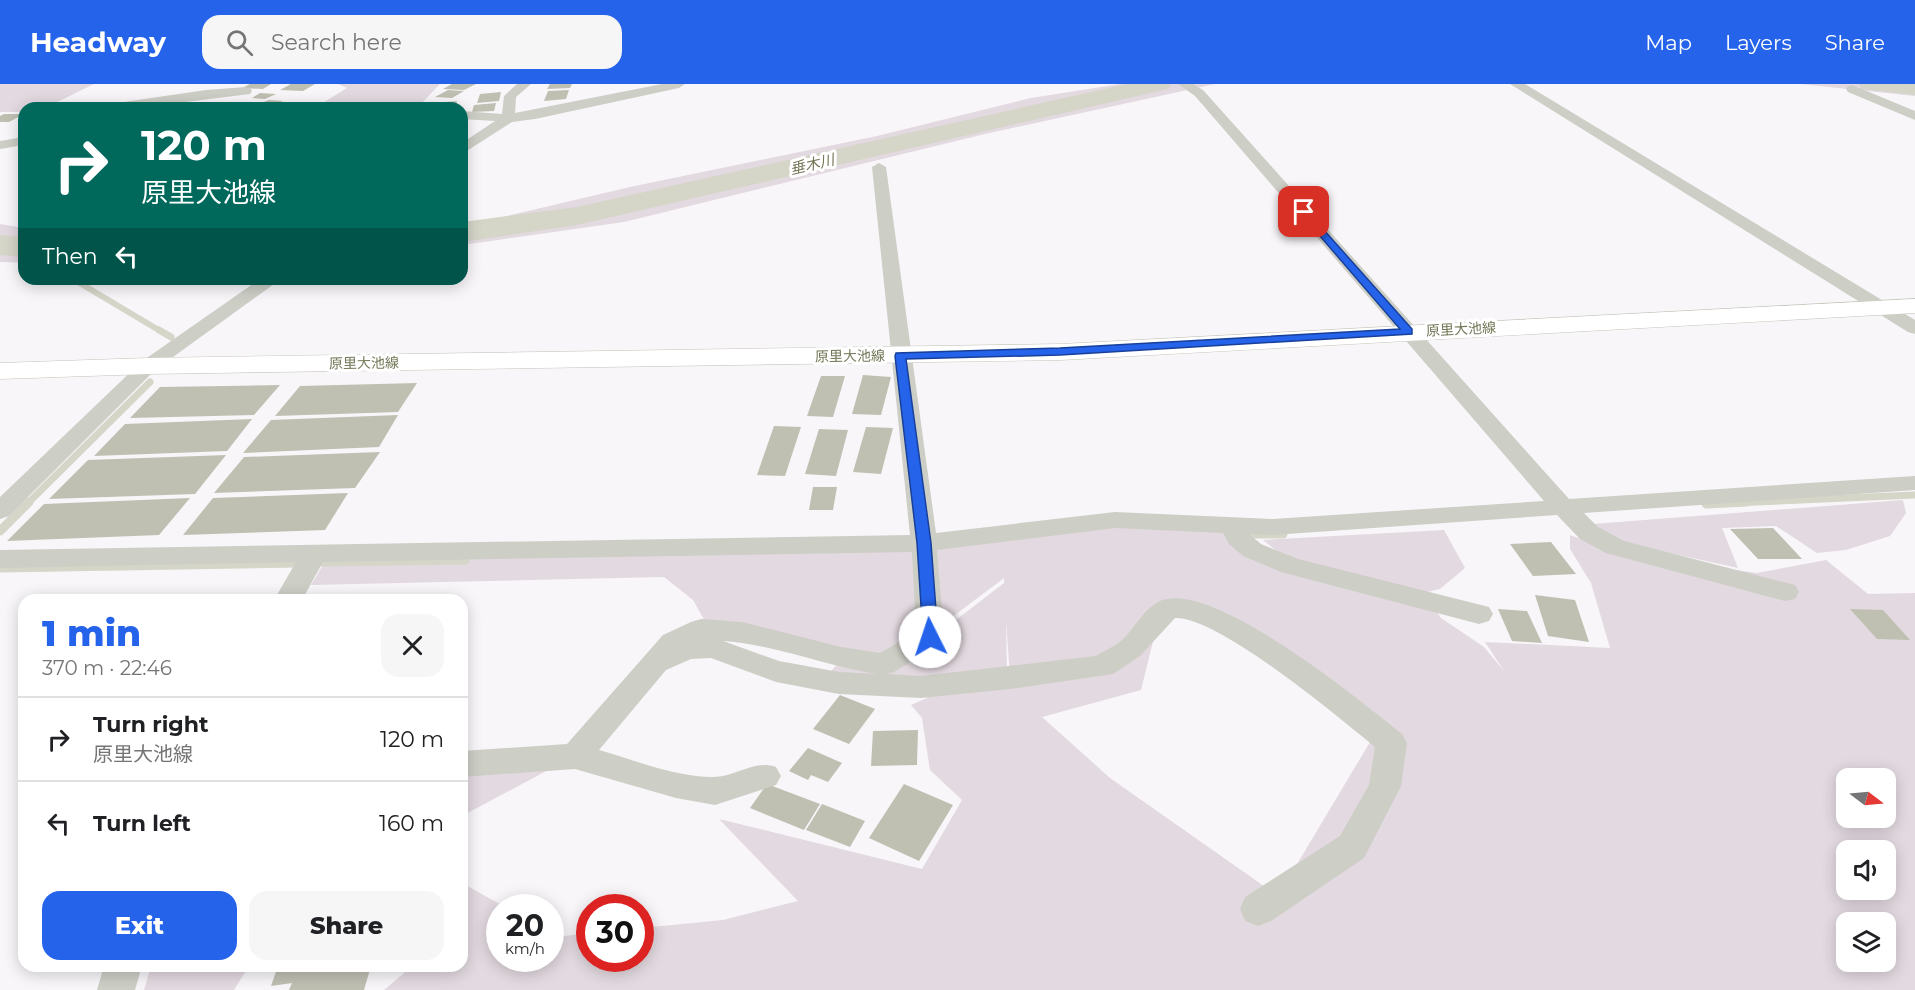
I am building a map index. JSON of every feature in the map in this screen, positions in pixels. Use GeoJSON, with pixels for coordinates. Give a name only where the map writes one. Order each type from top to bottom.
{"type":"FeatureCollection","features":[{"type":"Feature","properties":{"kind":"main road","name":"原里大池線"},"geometry":{"type":"LineString","coordinates":[[0,371],[147,366],[1060,352],[1915,306]]}},
{"type":"Feature","properties":{"kind":"street"},"geometry":{"type":"LineString","coordinates":[[468,146],[508,118],[510,96],[525,84]]}},
{"type":"Feature","properties":{"kind":"street"},"geometry":{"type":"LineString","coordinates":[[468,115],[508,118],[535,115],[679,84]]}},
{"type":"Feature","properties":{"kind":"street"},"geometry":{"type":"LineString","coordinates":[[1516,84],[1915,328]]}},
{"type":"Feature","properties":{"kind":"street"},"geometry":{"type":"LineString","coordinates":[[1187,85],[1199,93],[1563,507],[1589,533],[1615,547],[1785,592]]}},
{"type":"Feature","properties":{"kind":"street"},"geometry":{"type":"LineString","coordinates":[[1852,89],[1915,116]]}},
{"type":"Feature","properties":{"kind":"street"},"geometry":{"type":"LineString","coordinates":[[151,102],[246,91]]}},
{"type":"Feature","properties":{"kind":"street"},"geometry":{"type":"LineString","coordinates":[[0,145],[18,142]]}},
{"type":"Feature","properties":{"kind":"street"},"geometry":{"type":"LineString","coordinates":[[575,756],[673,642],[701,629],[742,632],[841,658],[884,664],[930,637],[924,543],[879,167]]}},
{"type":"Feature","properties":{"kind":"street"},"geometry":{"type":"LineString","coordinates":[[0,511],[147,366],[263,285]]}},
{"type":"Feature","properties":{"kind":"street"},"geometry":{"type":"LineString","coordinates":[[0,559],[924,543],[1115,520],[1273,527],[1915,483]]}},
{"type":"Feature","properties":{"kind":"street"},"geometry":{"type":"LineString","coordinates":[[1233,526],[1238,538],[1252,550],[1290,566],[1479,614]]}},
{"type":"Feature","properties":{"kind":"street"},"geometry":{"type":"LineString","coordinates":[[291,594],[315,553]]}},
{"type":"Feature","properties":{"kind":"street"},"geometry":{"type":"LineString","coordinates":[[654,663],[688,649],[713,648],[776,671],[839,683],[921,687],[1103,666],[1130,649],[1167,609],[1185,608],[1217,619],[1316,682],[1391,743],[1386,786],[1352,847],[1258,909]]}},
{"type":"Feature","properties":{"kind":"street"},"geometry":{"type":"LineString","coordinates":[[468,764],[575,756],[676,785],[715,791],[765,776]]}},
{"type":"Feature","properties":{"kind":"street"},"geometry":{"type":"LineString","coordinates":[[116,990],[121,972]]}},
{"type":"Feature","properties":{"kind":"shaded area"},"geometry":{"type":"Polygon","coordinates":[[[0,84],[94,84],[57,102],[18,102],[18,112],[0,112],[0,84]]]}},
{"type":"Feature","properties":{"kind":"shaded area"},"geometry":{"type":"Polygon","coordinates":[[[338,84],[440,84],[423,102],[324,102],[347,88],[338,84]]]}},
{"type":"Feature","properties":{"kind":"shaded area"},"geometry":{"type":"Polygon","coordinates":[[[1120,84],[1215,84],[985,134],[624,222],[468,244],[468,222],[494,219],[630,187],[877,136],[1031,98],[1120,84]]]}},
{"type":"Feature","properties":{"kind":"shaded area"},"geometry":{"type":"Polygon","coordinates":[[[1800,84],[1915,84],[1915,96],[1800,84]]]}},
{"type":"Feature","properties":{"kind":"shaded area"},"geometry":{"type":"Polygon","coordinates":[[[0,224],[18,227],[18,263],[0,262],[0,224]]]}},
{"type":"Feature","properties":{"kind":"shaded area"},"geometry":{"type":"Polygon","coordinates":[[[1903,500],[1906,513],[1890,536],[1846,550],[1817,553],[1776,526],[1722,528],[1738,568],[1619,542],[1593,524],[1903,500]]]}},
{"type":"Feature","properties":{"kind":"shaded area"},"geometry":{"type":"Polygon","coordinates":[[[1115,520],[1228,530],[1252,550],[1290,566],[1430,601],[1441,618],[1484,647],[1504,671],[1485,642],[1610,648],[1591,583],[1570,549],[1570,535],[1620,554],[1757,573],[1826,560],[1868,594],[1915,593],[1915,990],[384,990],[404,972],[468,972],[468,886],[486,896],[486,972],[564,972],[564,936],[576,935],[576,972],[654,972],[654,927],[723,920],[798,901],[719,819],[922,869],[962,800],[930,770],[922,718],[911,705],[936,694],[1004,683],[1010,677],[1006,620],[1007,678],[907,686],[828,675],[838,663],[884,664],[917,650],[1004,583],[1004,578],[947,621],[930,637],[876,663],[809,644],[710,630],[693,600],[664,577],[311,585],[327,558],[940,541],[1115,520]],[[1162,605],[1141,690],[1042,717],[1110,778],[1278,896],[1382,722],[1185,608],[1162,605]]]}},
{"type":"Feature","properties":{"kind":"shaded area"},"geometry":{"type":"Polygon","coordinates":[[[1444,530],[1465,568],[1440,589],[1423,593],[1283,556],[1263,540],[1444,530]]]}},
{"type":"Feature","properties":{"kind":"shaded area"},"geometry":{"type":"Polygon","coordinates":[[[468,769],[550,769],[468,813],[468,769]]]}},
{"type":"Feature","properties":{"kind":"shaded area"},"geometry":{"type":"Polygon","coordinates":[[[149,972],[245,972],[234,990],[144,990],[149,972]]]}},
{"type":"Feature","properties":{"kind":"building"},"geometry":{"type":"Polygon","coordinates":[[[250,84],[271,84],[263,89],[242,88],[250,84]]]}},
{"type":"Feature","properties":{"kind":"building"},"geometry":{"type":"Polygon","coordinates":[[[291,84],[315,84],[303,91],[280,90],[291,84]]]}},
{"type":"Feature","properties":{"kind":"building"},"geometry":{"type":"Polygon","coordinates":[[[452,84],[476,84],[464,90],[443,89],[452,84]]]}},
{"type":"Feature","properties":{"kind":"building"},"geometry":{"type":"Polygon","coordinates":[[[550,84],[572,84],[570,88],[547,89],[550,84]]]}},
{"type":"Feature","properties":{"kind":"building"},"geometry":{"type":"Polygon","coordinates":[[[448,90],[464,91],[452,98],[435,97],[448,90]]]}},
{"type":"Feature","properties":{"kind":"building"},"geometry":{"type":"Polygon","coordinates":[[[569,90],[566,99],[544,101],[548,91],[569,90]]]}},
{"type":"Feature","properties":{"kind":"building"},"geometry":{"type":"Polygon","coordinates":[[[501,92],[499,101],[477,103],[480,94],[501,92]]]}},
{"type":"Feature","properties":{"kind":"building"},"geometry":{"type":"Polygon","coordinates":[[[260,93],[276,94],[265,99],[252,98],[260,93]]]}},
{"type":"Feature","properties":{"kind":"building"},"geometry":{"type":"Polygon","coordinates":[[[269,100],[283,101],[281,102],[264,102],[269,100]]]}},
{"type":"Feature","properties":{"kind":"building"},"geometry":{"type":"Polygon","coordinates":[[[496,103],[494,111],[472,112],[474,105],[496,103]]]}},
{"type":"Feature","properties":{"kind":"building"},"geometry":{"type":"Polygon","coordinates":[[[18,114],[18,117],[9,122],[0,122],[0,116],[18,114]]]}},
{"type":"Feature","properties":{"kind":"building"},"geometry":{"type":"Polygon","coordinates":[[[863,375],[891,377],[881,415],[852,414],[863,375]]]}},
{"type":"Feature","properties":{"kind":"building"},"geometry":{"type":"Polygon","coordinates":[[[821,376],[845,376],[833,417],[807,416],[821,376]]]}},
{"type":"Feature","properties":{"kind":"building"},"geometry":{"type":"Polygon","coordinates":[[[417,383],[398,412],[275,416],[300,386],[417,383]]]}},
{"type":"Feature","properties":{"kind":"building"},"geometry":{"type":"Polygon","coordinates":[[[280,385],[254,415],[130,418],[160,387],[280,385]]]}},
{"type":"Feature","properties":{"kind":"building"},"geometry":{"type":"Polygon","coordinates":[[[398,415],[379,447],[243,453],[271,420],[398,415]]]}},
{"type":"Feature","properties":{"kind":"building"},"geometry":{"type":"Polygon","coordinates":[[[252,419],[227,451],[94,456],[125,424],[252,419]]]}},
{"type":"Feature","properties":{"kind":"building"},"geometry":{"type":"Polygon","coordinates":[[[774,426],[801,427],[785,476],[757,475],[774,426]]]}},
{"type":"Feature","properties":{"kind":"building"},"geometry":{"type":"Polygon","coordinates":[[[866,427],[893,428],[881,474],[853,472],[866,427]]]}},
{"type":"Feature","properties":{"kind":"building"},"geometry":{"type":"Polygon","coordinates":[[[819,429],[848,430],[836,476],[805,474],[819,429]]]}},
{"type":"Feature","properties":{"kind":"building"},"geometry":{"type":"Polygon","coordinates":[[[380,452],[355,488],[214,493],[244,457],[380,452]]]}},
{"type":"Feature","properties":{"kind":"building"},"geometry":{"type":"Polygon","coordinates":[[[226,455],[195,494],[49,499],[88,460],[226,455]]]}},
{"type":"Feature","properties":{"kind":"building"},"geometry":{"type":"Polygon","coordinates":[[[813,487],[837,487],[833,510],[809,510],[813,487]]]}},
{"type":"Feature","properties":{"kind":"building"},"geometry":{"type":"Polygon","coordinates":[[[348,493],[325,530],[183,535],[213,498],[348,493]]]}},
{"type":"Feature","properties":{"kind":"building"},"geometry":{"type":"Polygon","coordinates":[[[190,498],[159,535],[7,541],[44,504],[190,498]]]}},
{"type":"Feature","properties":{"kind":"building"},"geometry":{"type":"Polygon","coordinates":[[[1773,528],[1802,559],[1758,559],[1730,529],[1773,528]]]}},
{"type":"Feature","properties":{"kind":"building"},"geometry":{"type":"Polygon","coordinates":[[[1551,542],[1576,574],[1533,576],[1510,544],[1551,542]]]}},
{"type":"Feature","properties":{"kind":"building"},"geometry":{"type":"Polygon","coordinates":[[[1535,595],[1575,600],[1589,642],[1548,636],[1535,595]]]}},
{"type":"Feature","properties":{"kind":"building"},"geometry":{"type":"Polygon","coordinates":[[[1498,609],[1527,611],[1542,643],[1512,641],[1498,609]]]}},
{"type":"Feature","properties":{"kind":"building"},"geometry":{"type":"Polygon","coordinates":[[[1850,609],[1883,610],[1910,640],[1877,639],[1850,609]]]}},
{"type":"Feature","properties":{"kind":"building"},"geometry":{"type":"Polygon","coordinates":[[[840,695],[875,709],[849,744],[813,729],[840,695]]]}},
{"type":"Feature","properties":{"kind":"building"},"geometry":{"type":"Polygon","coordinates":[[[918,730],[917,765],[871,766],[873,731],[918,730]]]}},
{"type":"Feature","properties":{"kind":"building"},"geometry":{"type":"Polygon","coordinates":[[[808,748],[842,763],[828,782],[811,775],[808,780],[789,771],[808,748]]]}},
{"type":"Feature","properties":{"kind":"building"},"geometry":{"type":"Polygon","coordinates":[[[767,784],[820,804],[804,830],[750,808],[767,784]]]}},
{"type":"Feature","properties":{"kind":"building"},"geometry":{"type":"Polygon","coordinates":[[[904,784],[953,805],[919,861],[869,838],[904,784]]]}},
{"type":"Feature","properties":{"kind":"building"},"geometry":{"type":"Polygon","coordinates":[[[822,804],[865,821],[850,847],[806,830],[822,804]]]}},
{"type":"Feature","properties":{"kind":"building"},"geometry":{"type":"Polygon","coordinates":[[[276,972],[369,972],[364,990],[289,990],[292,983],[271,986],[276,972]]]}},
{"type":"Feature","properties":{"kind":"waterway","name":"垂木川"},"geometry":{"type":"LineString","coordinates":[[468,231],[577,216],[1159,84]]}},
{"type":"Feature","properties":{"kind":"waterway","name":"垂木川"},"geometry":{"type":"LineString","coordinates":[[1871,84],[1915,88]]}},
{"type":"Feature","properties":{"kind":"waterway","name":"垂木川"},"geometry":{"type":"LineString","coordinates":[[0,245],[18,246]]}},
{"type":"Feature","properties":{"kind":"waterway"},"geometry":{"type":"LineString","coordinates":[[83,285],[162,332]]}},
{"type":"Feature","properties":{"kind":"waterway"},"geometry":{"type":"LineString","coordinates":[[159,330],[171,337]]}},
{"type":"Feature","properties":{"kind":"waterway"},"geometry":{"type":"LineString","coordinates":[[27,504],[150,382]]}},
{"type":"Feature","properties":{"kind":"waterway"},"geometry":{"type":"LineString","coordinates":[[1712,504],[1915,495]]}},
{"type":"Feature","properties":{"kind":"waterway"},"geometry":{"type":"LineString","coordinates":[[1706,504],[1747,502]]}},
{"type":"Feature","properties":{"kind":"waterway"},"geometry":{"type":"LineString","coordinates":[[0,531],[27,504]]}},
{"type":"Feature","properties":{"kind":"waterway"},"geometry":{"type":"LineString","coordinates":[[1248,534],[1283,534]]}},
{"type":"Feature","properties":{"kind":"waterway"},"geometry":{"type":"LineString","coordinates":[[322,562],[465,560]]}},
{"type":"Feature","properties":{"kind":"waterway"},"geometry":{"type":"LineString","coordinates":[[0,568],[295,563]]}},
{"type":"Feature","properties":{"kind":"route"},"geometry":{"type":"LineString","coordinates":[[930,637],[924,543],[900,356],[1060,352],[1408,332],[1304,212]]}}]}
